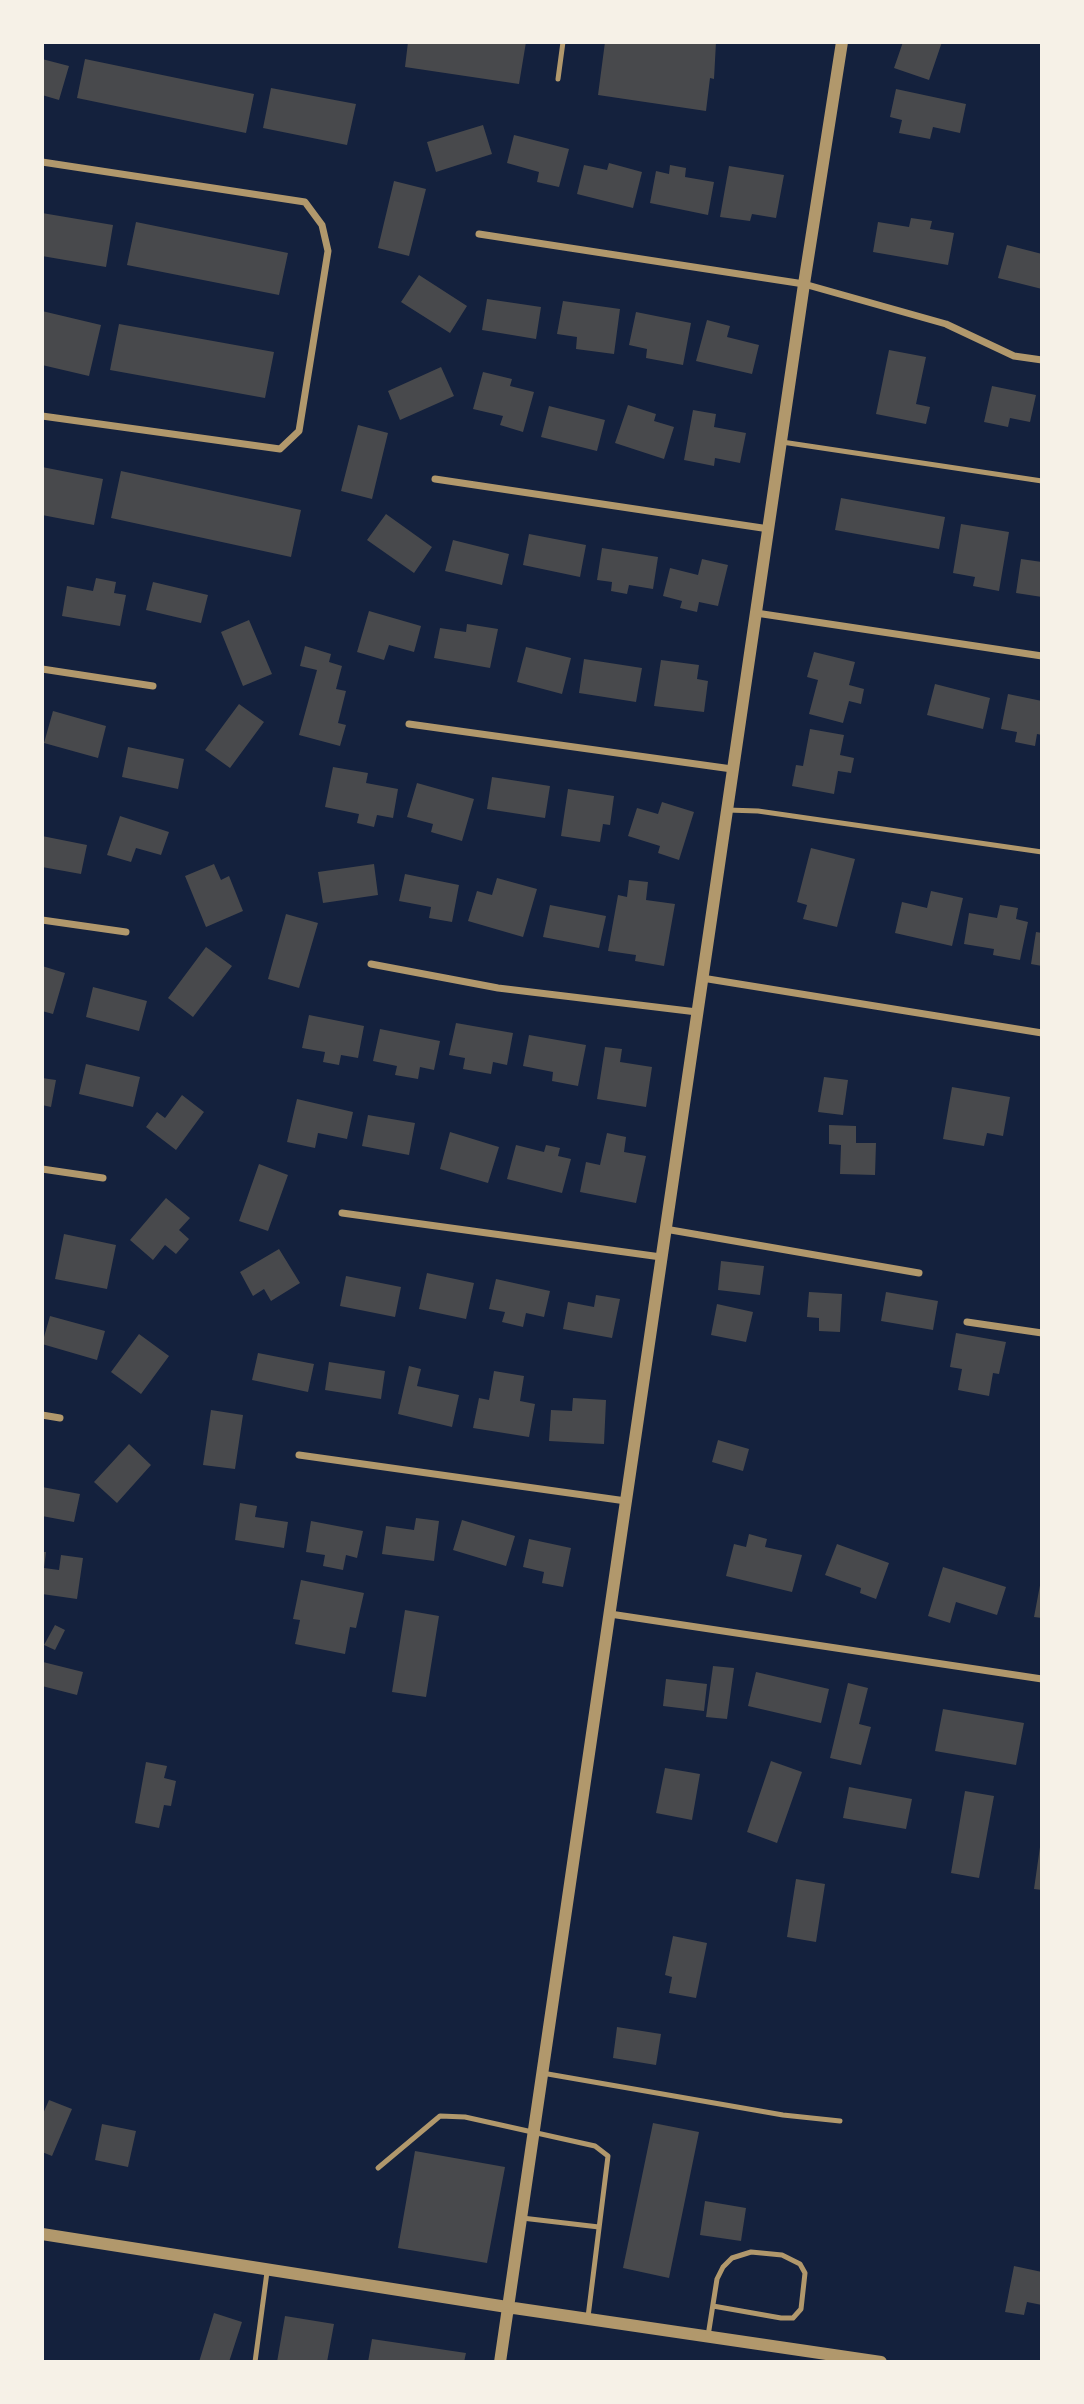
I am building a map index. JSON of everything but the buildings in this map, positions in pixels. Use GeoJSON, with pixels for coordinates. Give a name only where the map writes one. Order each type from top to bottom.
{"type":"FeatureCollection","features":[{"type":"Feature","properties":{"kind":"street"},"geometry":{"type":"LineString","coordinates":[[500,2362],[732,769],[842,42]]}},
{"type":"Feature","properties":{"kind":"street"},"geometry":{"type":"LineString","coordinates":[[42,162],[305,202],[322,225],[328,251],[299,431],[280,449],[42,416]]}},
{"type":"Feature","properties":{"kind":"street"},"geometry":{"type":"LineString","coordinates":[[479,234],[804,284],[946,324],[1014,356],[1042,360]]}},
{"type":"Feature","properties":{"kind":"street"},"geometry":{"type":"LineString","coordinates":[[435,479],[769,529]]}},
{"type":"Feature","properties":{"kind":"street"},"geometry":{"type":"LineString","coordinates":[[756,613],[1042,656]]}},
{"type":"Feature","properties":{"kind":"street"},"geometry":{"type":"LineString","coordinates":[[42,669],[153,686]]}},
{"type":"Feature","properties":{"kind":"street"},"geometry":{"type":"LineString","coordinates":[[409,724],[732,769]]}},
{"type":"Feature","properties":{"kind":"street"},"geometry":{"type":"LineString","coordinates":[[42,920],[126,932]]}},
{"type":"Feature","properties":{"kind":"street"},"geometry":{"type":"LineString","coordinates":[[371,964],[498,988],[697,1012]]}},
{"type":"Feature","properties":{"kind":"street"},"geometry":{"type":"LineString","coordinates":[[702,978],[1042,1032]]}},
{"type":"Feature","properties":{"kind":"street"},"geometry":{"type":"LineString","coordinates":[[42,1169],[103,1178]]}},
{"type":"Feature","properties":{"kind":"street"},"geometry":{"type":"LineString","coordinates":[[342,1213],[661,1257]]}},
{"type":"Feature","properties":{"kind":"street"},"geometry":{"type":"LineString","coordinates":[[665,1229],[919,1273]]}},
{"type":"Feature","properties":{"kind":"street"},"geometry":{"type":"LineString","coordinates":[[967,1322],[1042,1333]]}},
{"type":"Feature","properties":{"kind":"street"},"geometry":{"type":"LineString","coordinates":[[42,1415],[60,1418]]}},
{"type":"Feature","properties":{"kind":"street"},"geometry":{"type":"LineString","coordinates":[[299,1455],[626,1501]]}},
{"type":"Feature","properties":{"kind":"street"},"geometry":{"type":"LineString","coordinates":[[610,1614],[1042,1679]]}},
{"type":"Feature","properties":{"kind":"street"},"geometry":{"type":"LineString","coordinates":[[42,2234],[881,2362]]}},
{"type":"Feature","properties":{"kind":"lane"},"geometry":{"type":"LineString","coordinates":[[558,79],[563,42]]}},
{"type":"Feature","properties":{"kind":"lane"},"geometry":{"type":"LineString","coordinates":[[781,442],[1042,481]]}},
{"type":"Feature","properties":{"kind":"lane"},"geometry":{"type":"LineString","coordinates":[[727,810],[758,811],[1042,852]]}},
{"type":"Feature","properties":{"kind":"lane"},"geometry":{"type":"LineString","coordinates":[[542,2073],[783,2115],[840,2121]]}},
{"type":"Feature","properties":{"kind":"lane"},"geometry":{"type":"LineString","coordinates":[[378,2168],[440,2116],[466,2117],[595,2146],[608,2156],[587,2319]]}},
{"type":"Feature","properties":{"kind":"lane"},"geometry":{"type":"LineString","coordinates":[[520,2218],[599,2227]]}},
{"type":"Feature","properties":{"kind":"lane"},"geometry":{"type":"LineString","coordinates":[[708,2336],[713,2306],[719,2273],[732,2258],[751,2252],[782,2255],[800,2264],[805,2273],[801,2309],[793,2318],[713,2306]]}},
{"type":"Feature","properties":{"kind":"lane"},"geometry":{"type":"LineString","coordinates":[[255,2362],[268,2269]]}}]}
